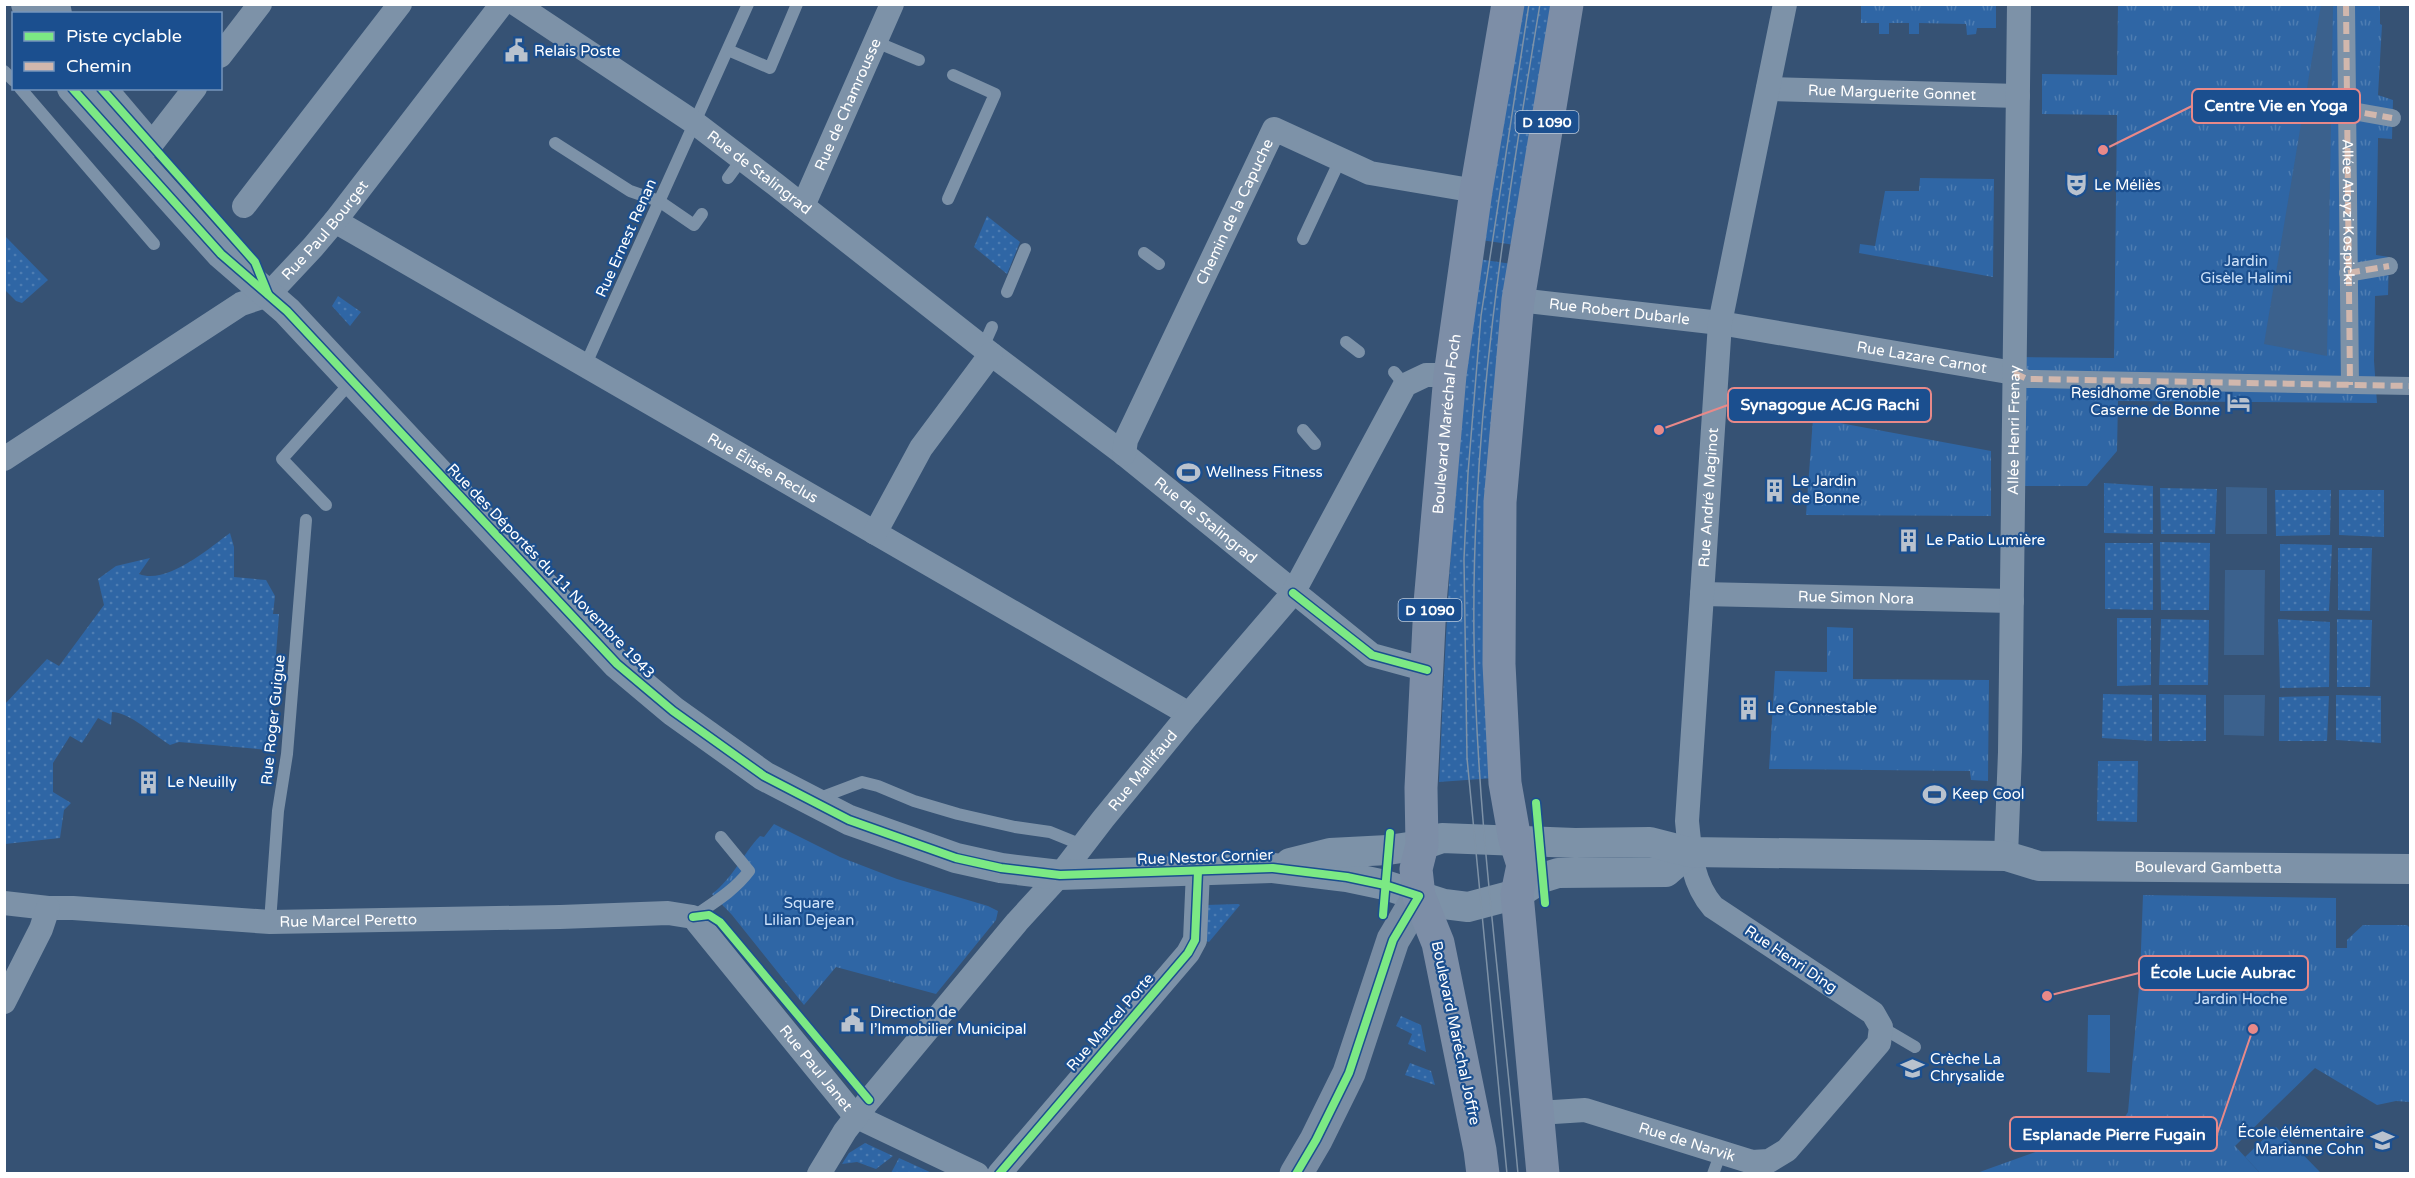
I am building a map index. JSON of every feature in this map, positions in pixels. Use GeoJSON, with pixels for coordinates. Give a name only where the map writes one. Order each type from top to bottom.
{"type":"FeatureCollection","features":[{"type":"Feature","properties":{"kind":"main road","name":"Boulevard Maréchal Foch"},"geometry":{"type":"LineString","coordinates":[[1422,845],[1421,788],[1430,603],[1450,375],[1476,191],[1508,4]]}},
{"type":"Feature","properties":{"kind":"main road","name":"D 1090"},"geometry":{"type":"LineString","coordinates":[[1543,1173],[1517,894],[1523,865],[1515,840],[1505,783],[1499,603],[1500,502],[1518,300],[1567,4]]}},
{"type":"Feature","properties":{"kind":"main road","name":"D 1090"},"geometry":{"type":"LineString","coordinates":[[1419,896],[1416,869],[1422,845]]}},
{"type":"Feature","properties":{"kind":"main road"},"geometry":{"type":"LineString","coordinates":[[1296,1173],[1316,1140],[1349,1073],[1393,940],[1419,896]]}},
{"type":"Feature","properties":{"kind":"main road","name":"Boulevard Maréchal Joffre"},"geometry":{"type":"LineString","coordinates":[[1419,896],[1438,943],[1483,1173]]}},
{"type":"Feature","properties":{"kind":"street"},"geometry":{"type":"LineString","coordinates":[[222,53],[260,4]]}},
{"type":"Feature","properties":{"kind":"street"},"geometry":{"type":"LineString","coordinates":[[244,206],[400,4]]}},
{"type":"Feature","properties":{"kind":"street","name":"Rue Paul Bourget"},"geometry":{"type":"LineString","coordinates":[[4,459],[241,304],[268,295],[335,221],[502,4]]}},
{"type":"Feature","properties":{"kind":"street","name":"Rue de Stalingrad"},"geometry":{"type":"LineString","coordinates":[[516,4],[695,123],[735,169],[803,206],[989,343],[1293,593],[1372,655],[1427,670]]}},
{"type":"Feature","properties":{"kind":"street","name":"Rue de Chamrousse"},"geometry":{"type":"LineString","coordinates":[[803,206],[892,4]]}},
{"type":"Feature","properties":{"kind":"street","name":"Rue André Maginot"},"geometry":{"type":"LineString","coordinates":[[1689,852],[1687,822],[1720,323],[1785,4]]}},
{"type":"Feature","properties":{"kind":"street","name":"Allée Henri Frenay"},"geometry":{"type":"LineString","coordinates":[[2006,856],[2012,601],[2019,4]]}},
{"type":"Feature","properties":{"kind":"street","name":"Allée Aloyzi Kospicki"},"geometry":{"type":"LineString","coordinates":[[2346,4],[2350,385]]}},
{"type":"Feature","properties":{"kind":"street","name":"Rue Marguerite Gonnet"},"geometry":{"type":"LineString","coordinates":[[1768,89],[2018,96]]}},
{"type":"Feature","properties":{"kind":"street","name":"Rue des Déportés du 11 Novembre 1943"},"geometry":{"type":"LineString","coordinates":[[74,90],[221,254],[287,311],[351,382],[633,679],[722,747],[765,776],[849,820],[956,858],[1001,868],[1060,875]]}},
{"type":"Feature","properties":{"kind":"street","name":"Rue des Déportés du 11 Novembre 1943"},"geometry":{"type":"LineString","coordinates":[[103,90],[255,262],[268,295]]}},
{"type":"Feature","properties":{"kind":"street"},"geometry":{"type":"LineString","coordinates":[[150,146],[193,90]]}},
{"type":"Feature","properties":{"kind":"street"},"geometry":{"type":"LineString","coordinates":[[2347,110],[2392,118]]}},
{"type":"Feature","properties":{"kind":"street","name":"Chemin de la Capuche"},"geometry":{"type":"LineString","coordinates":[[1124,454],[1126,440],[1192,289],[1274,129],[1370,173],[1476,191]]}},
{"type":"Feature","properties":{"kind":"street","name":"Rue Élisée Reclus"},"geometry":{"type":"LineString","coordinates":[[335,221],[1189,714]]}},
{"type":"Feature","properties":{"kind":"street"},"geometry":{"type":"LineString","coordinates":[[2348,273],[2389,266]]}},
{"type":"Feature","properties":{"kind":"street","name":"Rue Robert Dubarle"},"geometry":{"type":"LineString","coordinates":[[1518,300],[1720,323]]}},
{"type":"Feature","properties":{"kind":"street","name":"Rue Lazare Carnot"},"geometry":{"type":"LineString","coordinates":[[1720,323],[2014,373],[2027,379],[2410,386]]}},
{"type":"Feature","properties":{"kind":"street"},"geometry":{"type":"LineString","coordinates":[[875,533],[921,448],[989,343]]}},
{"type":"Feature","properties":{"kind":"street","name":"Rue Mallifaud"},"geometry":{"type":"LineString","coordinates":[[819,1173],[855,1116],[1023,914],[1060,875],[1189,714],[1293,593],[1352,469],[1400,378],[1450,375]]}},
{"type":"Feature","properties":{"kind":"street","name":"Rue Simon Nora"},"geometry":{"type":"LineString","coordinates":[[1702,594],[2012,601]]}},
{"type":"Feature","properties":{"kind":"street","name":"Rue Nestor Cornier"},"geometry":{"type":"LineString","coordinates":[[1273,868],[1330,853],[1388,850],[1422,845],[1442,838],[1515,840]]}},
{"type":"Feature","properties":{"kind":"street","name":"Boulevard Gambetta"},"geometry":{"type":"LineString","coordinates":[[1515,840],[1575,843],[1650,842],[1689,852],[2006,856],[2040,848],[2410,851]]}},
{"type":"Feature","properties":{"kind":"street"},"geometry":{"type":"LineString","coordinates":[[1517,894],[1542,878],[1558,873],[1666,872],[1689,852]]}},
{"type":"Feature","properties":{"kind":"street","name":"Rue Henri Ding"},"geometry":{"type":"LineString","coordinates":[[1689,852],[1701,893],[1713,907],[1873,1013],[1881,1027]]}},
{"type":"Feature","properties":{"kind":"street","name":"Boulevard Gambetta"},"geometry":{"type":"LineString","coordinates":[[2006,856],[2039,866],[2410,869]]}},
{"type":"Feature","properties":{"kind":"street","name":"Rue Nestor Cornier"},"geometry":{"type":"LineString","coordinates":[[1060,875],[1273,868],[1347,877],[1444,904],[1468,907],[1517,894]]}},
{"type":"Feature","properties":{"kind":"street","name":"Rue Marcel Porte"},"geometry":{"type":"LineString","coordinates":[[999,1173],[1188,953],[1195,940],[1198,871]]}},
{"type":"Feature","properties":{"kind":"street","name":"Rue Marcel Peretto"},"geometry":{"type":"LineString","coordinates":[[4,903],[48,908],[270,922],[668,913],[693,916]]}},
{"type":"Feature","properties":{"kind":"street"},"geometry":{"type":"LineString","coordinates":[[4,1002],[41,929],[48,908]]}},
{"type":"Feature","properties":{"kind":"street","name":"Rue Paul Janet"},"geometry":{"type":"LineString","coordinates":[[693,916],[855,1116],[977,1173]]}},
{"type":"Feature","properties":{"kind":"street","name":"Rue de Narvik"},"geometry":{"type":"LineString","coordinates":[[1538,1113],[1585,1110],[1717,1163],[1752,1162],[1772,1167],[1879,1043],[1881,1027]]}},
{"type":"Feature","properties":{"kind":"lane","name":"Rue Ernest Renan"},"geometry":{"type":"LineString","coordinates":[[585,366],[748,4]]}},
{"type":"Feature","properties":{"kind":"lane"},"geometry":{"type":"LineString","coordinates":[[728,50],[770,68],[797,4]]}},
{"type":"Feature","properties":{"kind":"lane"},"geometry":{"type":"LineString","coordinates":[[876,42],[919,60]]}},
{"type":"Feature","properties":{"kind":"lane"},"geometry":{"type":"LineString","coordinates":[[948,199],[995,94],[953,75]]}},
{"type":"Feature","properties":{"kind":"lane"},"geometry":{"type":"LineString","coordinates":[[22,90],[154,244]]}},
{"type":"Feature","properties":{"kind":"lane"},"geometry":{"type":"LineString","coordinates":[[555,143],[630,191],[659,201],[694,225],[702,214]]}},
{"type":"Feature","properties":{"kind":"lane"},"geometry":{"type":"LineString","coordinates":[[1303,238],[1340,160]]}},
{"type":"Feature","properties":{"kind":"lane"},"geometry":{"type":"LineString","coordinates":[[1007,292],[1025,249]]}},
{"type":"Feature","properties":{"kind":"lane"},"geometry":{"type":"LineString","coordinates":[[1144,253],[1159,264]]}},
{"type":"Feature","properties":{"kind":"lane"},"geometry":{"type":"LineString","coordinates":[[1346,342],[1359,352]]}},
{"type":"Feature","properties":{"kind":"lane"},"geometry":{"type":"LineString","coordinates":[[326,505],[282,459],[351,382]]}},
{"type":"Feature","properties":{"kind":"lane"},"geometry":{"type":"LineString","coordinates":[[1303,430],[1315,444]]}},
{"type":"Feature","properties":{"kind":"lane","name":"Rue Roger Guigue"},"geometry":{"type":"LineString","coordinates":[[270,922],[278,811],[287,754],[306,520]]}},
{"type":"Feature","properties":{"kind":"lane"},"geometry":{"type":"LineString","coordinates":[[811,802],[862,782],[914,801],[1015,827],[1050,832],[1082,845]]}},
{"type":"Feature","properties":{"kind":"lane"},"geometry":{"type":"LineString","coordinates":[[693,916],[724,896],[741,882],[749,871],[721,837]]}},
{"type":"Feature","properties":{"kind":"lane","name":"Rue Henri Ding"},"geometry":{"type":"LineString","coordinates":[[1881,1027],[1915,1047]]}},
{"type":"Feature","properties":{"kind":"green space"},"geometry":{"type":"Polygon","coordinates":[[[1518,5],[1554,5],[1515,245],[1481,240],[1518,5]]]}},
{"type":"Feature","properties":{"kind":"green space"},"geometry":{"type":"Polygon","coordinates":[[[1996,5],[1996,28],[1977,28],[1976,34],[1967,35],[1966,24],[1919,23],[1919,34],[1909,34],[1909,23],[1889,23],[1889,34],[1879,34],[1879,23],[1861,23],[1861,6],[1996,5]]]}},
{"type":"Feature","properties":{"kind":"green space","name":"Jardin Gisèle Halimi"},"geometry":{"type":"Polygon","coordinates":[[[2118,5],[2380,5],[2380,24],[2382,25],[2378,95],[2393,100],[2392,139],[2378,138],[2376,255],[2389,257],[2388,295],[2375,296],[2374,361],[2377,403],[2118,401],[2117,451],[2087,486],[2013,486],[2015,357],[2114,358],[2117,115],[2042,114],[2042,74],[2117,75],[2118,5]]]}},
{"type":"Feature","properties":{"kind":"green space"},"geometry":{"type":"Polygon","coordinates":[[[1920,178],[1994,179],[1993,277],[1859,253],[1860,244],[1875,246],[1885,191],[1919,191],[1920,178]]]}},
{"type":"Feature","properties":{"kind":"green space"},"geometry":{"type":"Polygon","coordinates":[[[987,216],[1020,242],[1007,274],[974,247],[987,216]]]}},
{"type":"Feature","properties":{"kind":"green space"},"geometry":{"type":"Polygon","coordinates":[[[5,236],[48,280],[22,303],[16,301],[5,290],[5,236]]]}},
{"type":"Feature","properties":{"kind":"green space"},"geometry":{"type":"Polygon","coordinates":[[[1478,259],[1512,264],[1494,778],[1439,782],[1458,455],[1478,259]]]}},
{"type":"Feature","properties":{"kind":"green space"},"geometry":{"type":"Polygon","coordinates":[[[338,296],[361,312],[350,326],[332,306],[338,296]]]}},
{"type":"Feature","properties":{"kind":"green space"},"geometry":{"type":"Polygon","coordinates":[[[1813,418],[1991,451],[1991,516],[1806,515],[1813,418]]]}},
{"type":"Feature","properties":{"kind":"green space"},"geometry":{"type":"Polygon","coordinates":[[[2104,483],[2153,486],[2153,534],[2104,533],[2104,483]]]}},
{"type":"Feature","properties":{"kind":"green space"},"geometry":{"type":"Polygon","coordinates":[[[2160,488],[2217,489],[2215,534],[2161,534],[2160,488]]]}},
{"type":"Feature","properties":{"kind":"green space"},"geometry":{"type":"Polygon","coordinates":[[[2275,490],[2331,490],[2330,535],[2276,536],[2275,490]]]}},
{"type":"Feature","properties":{"kind":"green space"},"geometry":{"type":"Polygon","coordinates":[[[2339,490],[2384,490],[2384,537],[2339,535],[2339,490]]]}},
{"type":"Feature","properties":{"kind":"green space"},"geometry":{"type":"Polygon","coordinates":[[[230,533],[234,547],[234,577],[266,580],[275,596],[273,614],[279,614],[269,750],[179,742],[170,745],[134,720],[112,712],[111,725],[98,718],[82,743],[70,736],[53,763],[53,792],[71,803],[64,810],[60,838],[5,844],[5,704],[47,659],[59,666],[104,605],[98,579],[116,566],[150,558],[139,574],[150,576],[174,570],[187,564],[230,533]]]}},
{"type":"Feature","properties":{"kind":"green space"},"geometry":{"type":"Polygon","coordinates":[[[2160,542],[2210,543],[2209,610],[2161,610],[2160,542]]]}},
{"type":"Feature","properties":{"kind":"green space"},"geometry":{"type":"Polygon","coordinates":[[[2105,543],[2153,543],[2153,610],[2105,609],[2105,543]]]}},
{"type":"Feature","properties":{"kind":"green space"},"geometry":{"type":"Polygon","coordinates":[[[2280,544],[2332,545],[2329,611],[2280,611],[2280,544]]]}},
{"type":"Feature","properties":{"kind":"green space"},"geometry":{"type":"Polygon","coordinates":[[[2338,548],[2372,548],[2370,611],[2338,610],[2338,548]]]}},
{"type":"Feature","properties":{"kind":"green space"},"geometry":{"type":"Polygon","coordinates":[[[2117,618],[2151,618],[2151,685],[2117,686],[2117,618]]]}},
{"type":"Feature","properties":{"kind":"green space"},"geometry":{"type":"Polygon","coordinates":[[[2161,619],[2209,620],[2208,685],[2159,685],[2161,619]]]}},
{"type":"Feature","properties":{"kind":"green space"},"geometry":{"type":"Polygon","coordinates":[[[2278,619],[2330,622],[2329,687],[2280,688],[2278,619]]]}},
{"type":"Feature","properties":{"kind":"green space"},"geometry":{"type":"Polygon","coordinates":[[[2337,619],[2372,620],[2370,687],[2337,687],[2337,619]]]}},
{"type":"Feature","properties":{"kind":"green space"},"geometry":{"type":"Polygon","coordinates":[[[1827,627],[1853,628],[1853,679],[1989,680],[1988,781],[1971,780],[1970,771],[1769,769],[1775,671],[1827,672],[1827,627]]]}},
{"type":"Feature","properties":{"kind":"green space"},"geometry":{"type":"Polygon","coordinates":[[[2103,694],[2152,695],[2152,741],[2102,738],[2103,694]]]}},
{"type":"Feature","properties":{"kind":"green space"},"geometry":{"type":"Polygon","coordinates":[[[2159,694],[2206,695],[2206,741],[2159,741],[2159,694]]]}},
{"type":"Feature","properties":{"kind":"green space"},"geometry":{"type":"Polygon","coordinates":[[[2336,695],[2381,696],[2381,743],[2336,740],[2336,695]]]}},
{"type":"Feature","properties":{"kind":"green space"},"geometry":{"type":"Polygon","coordinates":[[[2329,696],[2327,741],[2279,741],[2279,697],[2329,696]]]}},
{"type":"Feature","properties":{"kind":"green space"},"geometry":{"type":"Polygon","coordinates":[[[2098,761],[2138,761],[2137,822],[2097,821],[2098,761]]]}},
{"type":"Feature","properties":{"kind":"green space","name":"Square Lilian Dejean"},"geometry":{"type":"Polygon","coordinates":[[[774,824],[840,857],[897,879],[988,906],[998,911],[996,920],[936,994],[836,967],[804,1005],[732,915],[712,894],[726,881],[760,836],[764,837],[774,824]]]}},
{"type":"Feature","properties":{"kind":"green space","name":"Jardin Hoche"},"geometry":{"type":"Polygon","coordinates":[[[2143,895],[2336,898],[2336,948],[2347,948],[2347,940],[2363,925],[2407,925],[2410,928],[2410,1102],[2396,1101],[2377,1105],[2315,1068],[2235,1146],[2260,1173],[1974,1174],[2063,1142],[2092,1137],[2118,1128],[2128,1112],[2140,976],[2143,895]]]}},
{"type":"Feature","properties":{"kind":"green space"},"geometry":{"type":"Polygon","coordinates":[[[1206,905],[1240,905],[1209,942],[1206,941],[1206,905]]]}},
{"type":"Feature","properties":{"kind":"green space"},"geometry":{"type":"Polygon","coordinates":[[[2088,1015],[2110,1015],[2110,1073],[2087,1072],[2088,1015]]]}},
{"type":"Feature","properties":{"kind":"green space"},"geometry":{"type":"Polygon","coordinates":[[[1401,1016],[1421,1025],[1426,1052],[1408,1044],[1412,1034],[1396,1026],[1401,1016]]]}},
{"type":"Feature","properties":{"kind":"green space"},"geometry":{"type":"Polygon","coordinates":[[[1410,1063],[1431,1071],[1435,1085],[1405,1075],[1410,1063]]]}},
{"type":"Feature","properties":{"kind":"green space"},"geometry":{"type":"Polygon","coordinates":[[[2276,1127],[2321,1173],[2260,1173],[2245,1157],[2276,1127]]]}},
{"type":"Feature","properties":{"kind":"green space"},"geometry":{"type":"Polygon","coordinates":[[[865,1143],[893,1156],[876,1169],[857,1162],[842,1164],[849,1153],[865,1143]]]}},
{"type":"Feature","properties":{"kind":"green space"},"geometry":{"type":"Polygon","coordinates":[[[899,1158],[932,1173],[891,1173],[899,1158]]]}},
{"type":"Feature","properties":{"kind":"shaded area"},"geometry":{"type":"Polygon","coordinates":[[[2321,5],[2333,5],[2327,356],[2264,344],[2321,5]]]}},
{"type":"Feature","properties":{"kind":"shaded area"},"geometry":{"type":"Polygon","coordinates":[[[2226,487],[2267,488],[2267,534],[2226,534],[2226,487]]]}},
{"type":"Feature","properties":{"kind":"shaded area"},"geometry":{"type":"Polygon","coordinates":[[[2225,570],[2265,570],[2264,655],[2224,655],[2225,570]]]}},
{"type":"Feature","properties":{"kind":"shaded area"},"geometry":{"type":"Polygon","coordinates":[[[2224,695],[2265,695],[2264,736],[2224,735],[2224,695]]]}},
{"type":"Feature","properties":{"kind":"tram line"},"geometry":{"type":"LineString","coordinates":[[1507,1174],[1467,758],[1464,559],[1468,473],[1481,316],[1529,4]]}},
{"type":"Feature","properties":{"kind":"tram line"},"geometry":{"type":"LineString","coordinates":[[1518,1174],[1479,772],[1474,638],[1475,558],[1478,478],[1493,320],[1514,162],[1540,4]]}},
{"type":"Feature","properties":{"kind":"marked path"},"geometry":{"type":"LineString","coordinates":[[2346,4],[2350,385]]}},
{"type":"Feature","properties":{"kind":"marked path"},"geometry":{"type":"LineString","coordinates":[[2347,110],[2392,118]]}},
{"type":"Feature","properties":{"kind":"marked path"},"geometry":{"type":"LineString","coordinates":[[2348,273],[2389,266]]}},
{"type":"Feature","properties":{"kind":"marked path"},"geometry":{"type":"LineString","coordinates":[[2014,373],[2027,379],[2410,386]]}},
{"type":"Feature","properties":{"kind":"cycle path"},"geometry":{"type":"LineString","coordinates":[[74,90],[221,254],[287,311],[617,664],[673,711],[764,776],[849,820],[956,858],[1001,868],[1060,875],[1273,868],[1347,877],[1385,885],[1419,896],[1393,940],[1349,1073],[1316,1140],[1296,1174]]}},
{"type":"Feature","properties":{"kind":"cycle path"},"geometry":{"type":"LineString","coordinates":[[103,90],[255,262],[268,294]]}},
{"type":"Feature","properties":{"kind":"cycle path"},"geometry":{"type":"LineString","coordinates":[[1293,593],[1372,655],[1427,670]]}},
{"type":"Feature","properties":{"kind":"cycle path"},"geometry":{"type":"LineString","coordinates":[[1536,803],[1545,903]]}},
{"type":"Feature","properties":{"kind":"cycle path"},"geometry":{"type":"LineString","coordinates":[[1383,915],[1390,833]]}},
{"type":"Feature","properties":{"kind":"cycle path"},"geometry":{"type":"LineString","coordinates":[[999,1174],[1188,953],[1195,940],[1198,871]]}},
{"type":"Feature","properties":{"kind":"cycle path"},"geometry":{"type":"LineString","coordinates":[[693,917],[709,915],[720,922],[869,1100]]}},
{"type":"Feature","properties":{"kind":"place","name":"Relais Poste"},"geometry":{"type":"Point","coordinates":[516,51]}},
{"type":"Feature","properties":{"kind":"place","name":"Centre Vie en Yoga"},"geometry":{"type":"Point","coordinates":[2103,150]}},
{"type":"Feature","properties":{"kind":"place","name":"Le Méliès"},"geometry":{"type":"Point","coordinates":[2076,185]}},
{"type":"Feature","properties":{"kind":"place","name":"Residhome Grenoble Caserne de Bonne"},"geometry":{"type":"Point","coordinates":[2238,402]}},
{"type":"Feature","properties":{"kind":"place","name":"Synagogue ACJG Rachi"},"geometry":{"type":"Point","coordinates":[1659,430]}},
{"type":"Feature","properties":{"kind":"place","name":"Wellness Fitness"},"geometry":{"type":"Point","coordinates":[1188,472]}},
{"type":"Feature","properties":{"kind":"place","name":"Le Jardin de Bonne"},"geometry":{"type":"Point","coordinates":[1774,490]}},
{"type":"Feature","properties":{"kind":"place","name":"Le Patio Lumière"},"geometry":{"type":"Point","coordinates":[1908,540]}},
{"type":"Feature","properties":{"kind":"place","name":"Le Connestable"},"geometry":{"type":"Point","coordinates":[1749,708]}},
{"type":"Feature","properties":{"kind":"place","name":"Le Neuilly"},"geometry":{"type":"Point","coordinates":[149,782]}},
{"type":"Feature","properties":{"kind":"place","name":"Keep Cool"},"geometry":{"type":"Point","coordinates":[1934,794]}},
{"type":"Feature","properties":{"kind":"place","name":"École Lucie Aubrac"},"geometry":{"type":"Point","coordinates":[2047,996]}},
{"type":"Feature","properties":{"kind":"place","name":"Direction de l’Immobilier Municipal"},"geometry":{"type":"Point","coordinates":[852,1021]}},
{"type":"Feature","properties":{"kind":"place","name":"Esplanade Pierre Fugain"},"geometry":{"type":"Point","coordinates":[2253,1029]}},
{"type":"Feature","properties":{"kind":"place","name":"Crèche La Chrysalide"},"geometry":{"type":"Point","coordinates":[1912,1068]}},
{"type":"Feature","properties":{"kind":"place","name":"École élémentaire Marianne Cohn"},"geometry":{"type":"Point","coordinates":[2382,1141]}}]}
